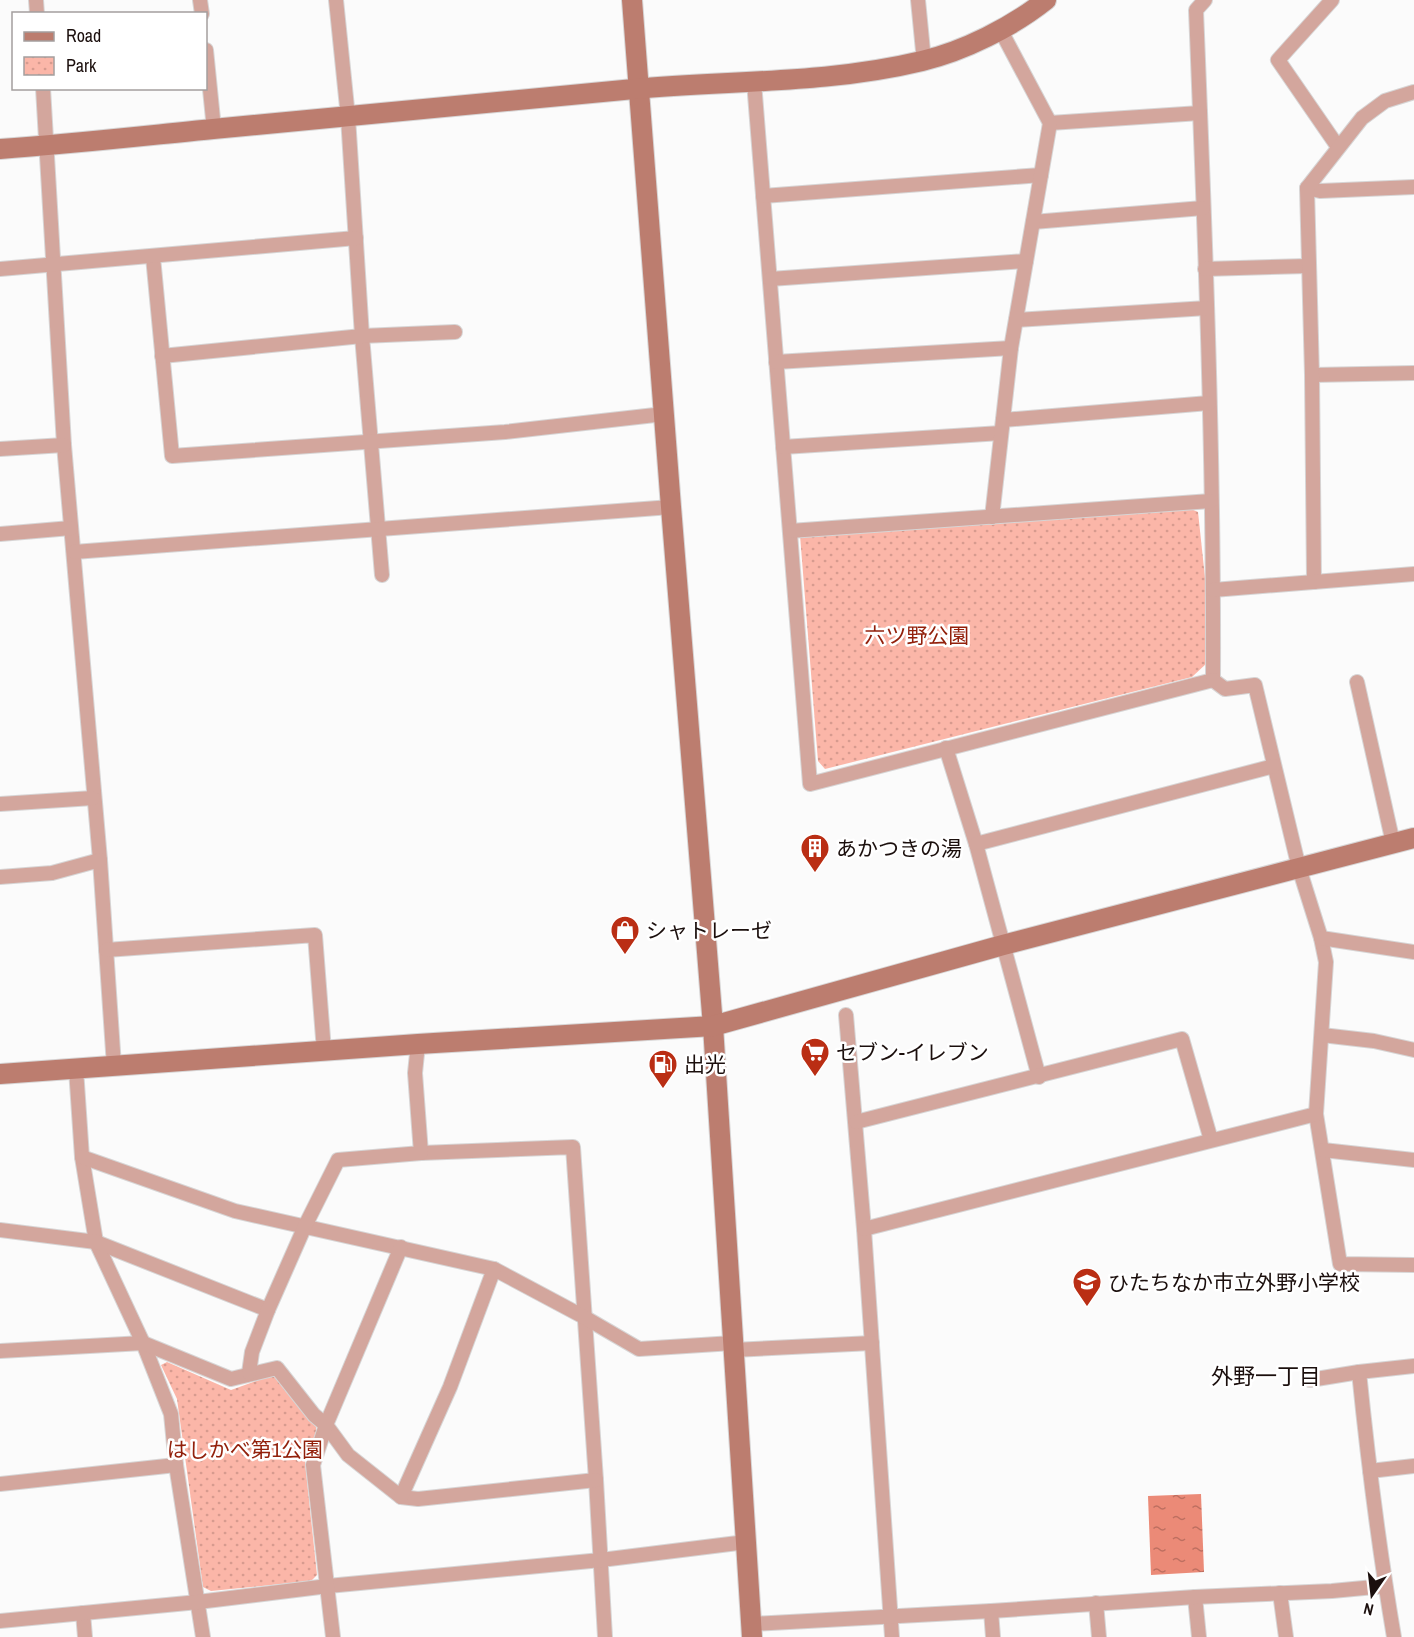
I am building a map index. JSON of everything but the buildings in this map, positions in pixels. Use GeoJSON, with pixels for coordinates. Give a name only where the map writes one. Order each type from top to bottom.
{"type":"FeatureCollection","features":[{"type":"Feature","properties":{"kind":"street"},"geometry":{"type":"LineString","coordinates":[[336,0],[348,117],[382,575]]}},
{"type":"Feature","properties":{"kind":"street"},"geometry":{"type":"LineString","coordinates":[[632,0],[713,1026],[752,1631],[890,1616],[1385,1586]]}},
{"type":"Feature","properties":{"kind":"street"},"geometry":{"type":"LineString","coordinates":[[918,0],[924,61]]}},
{"type":"Feature","properties":{"kind":"street"},"geometry":{"type":"LineString","coordinates":[[0,149],[638,88],[856,74],[924,61],[954,51],[1030,13],[1046,0]]}},
{"type":"Feature","properties":{"kind":"street"},"geometry":{"type":"LineString","coordinates":[[1205,0],[1196,10],[1207,309],[1213,680]]}},
{"type":"Feature","properties":{"kind":"street"},"geometry":{"type":"LineString","coordinates":[[1332,0],[1278,60],[1338,147]]}},
{"type":"Feature","properties":{"kind":"street"},"geometry":{"type":"LineString","coordinates":[[992,517],[1011,348],[1050,123],[1000,29]]}},
{"type":"Feature","properties":{"kind":"street"},"geometry":{"type":"LineString","coordinates":[[207,60],[214,129]]}},
{"type":"Feature","properties":{"kind":"street"},"geometry":{"type":"LineString","coordinates":[[754,82],[810,784],[1213,680]]}},
{"type":"Feature","properties":{"kind":"street"},"geometry":{"type":"LineString","coordinates":[[43,90],[64,445],[100,860],[114,1066]]}},
{"type":"Feature","properties":{"kind":"street"},"geometry":{"type":"LineString","coordinates":[[1314,582],[1307,188],[1362,118],[1385,101],[1414,92]]}},
{"type":"Feature","properties":{"kind":"street"},"geometry":{"type":"LineString","coordinates":[[1050,123],[1200,113]]}},
{"type":"Feature","properties":{"kind":"street"},"geometry":{"type":"LineString","coordinates":[[763,196],[1041,175]]}},
{"type":"Feature","properties":{"kind":"street"},"geometry":{"type":"LineString","coordinates":[[1307,188],[1320,191],[1414,187]]}},
{"type":"Feature","properties":{"kind":"street"},"geometry":{"type":"LineString","coordinates":[[1033,222],[1203,208]]}},
{"type":"Feature","properties":{"kind":"street"},"geometry":{"type":"LineString","coordinates":[[0,269],[356,238]]}},
{"type":"Feature","properties":{"kind":"street"},"geometry":{"type":"LineString","coordinates":[[153,256],[172,456],[505,432],[664,414]]}},
{"type":"Feature","properties":{"kind":"street"},"geometry":{"type":"LineString","coordinates":[[770,279],[1026,261]]}},
{"type":"Feature","properties":{"kind":"street"},"geometry":{"type":"LineString","coordinates":[[1205,269],[1308,266]]}},
{"type":"Feature","properties":{"kind":"street"},"geometry":{"type":"LineString","coordinates":[[1016,320],[1207,309]]}},
{"type":"Feature","properties":{"kind":"street"},"geometry":{"type":"LineString","coordinates":[[162,356],[363,336],[455,332]]}},
{"type":"Feature","properties":{"kind":"street"},"geometry":{"type":"LineString","coordinates":[[776,362],[1011,348]]}},
{"type":"Feature","properties":{"kind":"street"},"geometry":{"type":"LineString","coordinates":[[1312,375],[1414,373]]}},
{"type":"Feature","properties":{"kind":"street"},"geometry":{"type":"LineString","coordinates":[[783,447],[1209,403]]}},
{"type":"Feature","properties":{"kind":"street"},"geometry":{"type":"LineString","coordinates":[[0,449],[64,445]]}},
{"type":"Feature","properties":{"kind":"street"},"geometry":{"type":"LineString","coordinates":[[790,531],[1211,501]]}},
{"type":"Feature","properties":{"kind":"street"},"geometry":{"type":"LineString","coordinates":[[74,552],[671,507]]}},
{"type":"Feature","properties":{"kind":"street"},"geometry":{"type":"LineString","coordinates":[[0,534],[71,528]]}},
{"type":"Feature","properties":{"kind":"street"},"geometry":{"type":"LineString","coordinates":[[1213,590],[1414,574]]}},
{"type":"Feature","properties":{"kind":"street"},"geometry":{"type":"LineString","coordinates":[[1213,680],[1225,689],[1256,686],[1299,868],[1321,938],[1326,962],[1316,1114],[1340,1264],[1414,1265]]}},
{"type":"Feature","properties":{"kind":"street"},"geometry":{"type":"LineString","coordinates":[[1357,682],[1393,843]]}},
{"type":"Feature","properties":{"kind":"street"},"geometry":{"type":"LineString","coordinates":[[946,748],[976,844],[1039,1077]]}},
{"type":"Feature","properties":{"kind":"street"},"geometry":{"type":"LineString","coordinates":[[976,844],[1274,766]]}},
{"type":"Feature","properties":{"kind":"street"},"geometry":{"type":"LineString","coordinates":[[0,804],[93,798]]}},
{"type":"Feature","properties":{"kind":"street"},"geometry":{"type":"LineString","coordinates":[[0,1074],[418,1044],[713,1026],[1003,945],[1414,838]]}},
{"type":"Feature","properties":{"kind":"street"},"geometry":{"type":"LineString","coordinates":[[0,877],[52,873],[100,860]]}},
{"type":"Feature","properties":{"kind":"street"},"geometry":{"type":"LineString","coordinates":[[106,950],[315,935],[324,1051]]}},
{"type":"Feature","properties":{"kind":"street"},"geometry":{"type":"LineString","coordinates":[[1321,938],[1414,952]]}},
{"type":"Feature","properties":{"kind":"street"},"geometry":{"type":"LineString","coordinates":[[846,1015],[864,1229],[892,1637]]}},
{"type":"Feature","properties":{"kind":"street"},"geometry":{"type":"LineString","coordinates":[[1322,1035],[1374,1041],[1414,1050]]}},
{"type":"Feature","properties":{"kind":"street"},"geometry":{"type":"LineString","coordinates":[[856,1122],[1182,1040],[1211,1140]]}},
{"type":"Feature","properties":{"kind":"street"},"geometry":{"type":"LineString","coordinates":[[418,1044],[415,1073],[420,1153]]}},
{"type":"Feature","properties":{"kind":"street"},"geometry":{"type":"LineString","coordinates":[[76,1069],[82,1157],[96,1242],[143,1343],[171,1414],[176,1465],[203,1637]]}},
{"type":"Feature","properties":{"kind":"street"},"geometry":{"type":"LineString","coordinates":[[864,1229],[1316,1114]]}},
{"type":"Feature","properties":{"kind":"street"},"geometry":{"type":"LineString","coordinates":[[249,1373],[252,1352],[268,1310],[305,1226],[338,1160],[420,1153],[573,1147],[605,1637]]}},
{"type":"Feature","properties":{"kind":"street"},"geometry":{"type":"LineString","coordinates":[[1323,1150],[1414,1160]]}},
{"type":"Feature","properties":{"kind":"street"},"geometry":{"type":"LineString","coordinates":[[82,1157],[235,1211],[494,1269],[639,1349],[872,1343]]}},
{"type":"Feature","properties":{"kind":"street"},"geometry":{"type":"LineString","coordinates":[[0,1230],[96,1242],[268,1310]]}},
{"type":"Feature","properties":{"kind":"street"},"geometry":{"type":"LineString","coordinates":[[333,1637],[313,1465],[326,1425],[401,1247]]}},
{"type":"Feature","properties":{"kind":"street"},"geometry":{"type":"LineString","coordinates":[[401,1497],[450,1387],[494,1269]]}},
{"type":"Feature","properties":{"kind":"street"},"geometry":{"type":"LineString","coordinates":[[0,1352],[143,1343],[231,1379],[277,1368],[314,1414],[326,1425],[348,1455],[401,1497],[418,1499],[596,1480]]}},
{"type":"Feature","properties":{"kind":"street"},"geometry":{"type":"LineString","coordinates":[[1310,1380],[1414,1366]]}},
{"type":"Feature","properties":{"kind":"street"},"geometry":{"type":"LineString","coordinates":[[1359,1372],[1385,1586],[1394,1637]]}},
{"type":"Feature","properties":{"kind":"street"},"geometry":{"type":"LineString","coordinates":[[0,1484],[176,1465]]}},
{"type":"Feature","properties":{"kind":"street"},"geometry":{"type":"LineString","coordinates":[[1370,1471],[1414,1466]]}},
{"type":"Feature","properties":{"kind":"street"},"geometry":{"type":"LineString","coordinates":[[0,1621],[600,1560],[746,1542]]}},
{"type":"Feature","properties":{"kind":"street"},"geometry":{"type":"LineString","coordinates":[[1280,1593],[1286,1637]]}},
{"type":"Feature","properties":{"kind":"street"},"geometry":{"type":"LineString","coordinates":[[1195,1597],[1199,1637]]}},
{"type":"Feature","properties":{"kind":"street"},"geometry":{"type":"LineString","coordinates":[[1096,1603],[1099,1637]]}},
{"type":"Feature","properties":{"kind":"street"},"geometry":{"type":"LineString","coordinates":[[991,1611],[993,1637]]}},
{"type":"Feature","properties":{"kind":"street"},"geometry":{"type":"LineString","coordinates":[[83,1613],[85,1637]]}},
{"type":"Feature","properties":{"kind":"green space","name":"六ツ野公園"},"geometry":{"type":"Polygon","coordinates":[[[1184,506],[1198,512],[1206,587],[1207,663],[1192,677],[825,769],[818,761],[800,535],[1184,506]]]}},
{"type":"Feature","properties":{"kind":"green space","name":"はしかべ第1公園"},"geometry":{"type":"Polygon","coordinates":[[[167,1362],[231,1390],[275,1374],[316,1427],[316,1437],[305,1462],[317,1575],[311,1581],[211,1591],[203,1587],[177,1399],[161,1365],[167,1362]]]}},
{"type":"Feature","properties":{"kind":"water"},"geometry":{"type":"Polygon","coordinates":[[[1201,1494],[1204,1572],[1151,1575],[1148,1496],[1201,1494]]]}},
{"type":"Feature","properties":{"kind":"place","name":"あかつきの湯"},"geometry":{"type":"Point","coordinates":[815,874]}},
{"type":"Feature","properties":{"kind":"place","name":"シャトレーゼ"},"geometry":{"type":"Point","coordinates":[625,956]}},
{"type":"Feature","properties":{"kind":"place","name":"セブン-イレブン"},"geometry":{"type":"Point","coordinates":[815,1078]}},
{"type":"Feature","properties":{"kind":"place","name":"出光"},"geometry":{"type":"Point","coordinates":[663,1090]}},
{"type":"Feature","properties":{"kind":"place","name":"ひたちなか市立外野小学校"},"geometry":{"type":"Point","coordinates":[1087,1308]}},
{"type":"Feature","properties":{"kind":"district","name":"外野一丁目"},"geometry":{"type":"Point","coordinates":[1266,1376]}}]}
